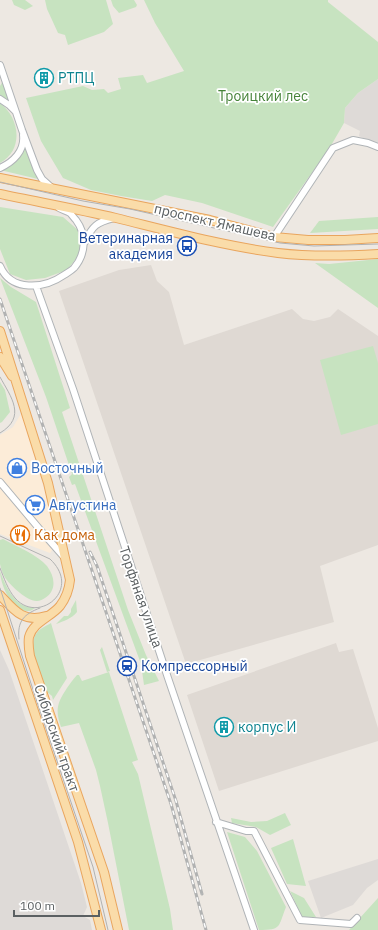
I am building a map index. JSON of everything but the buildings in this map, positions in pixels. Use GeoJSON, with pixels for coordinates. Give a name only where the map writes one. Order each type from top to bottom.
{"type":"FeatureCollection","features":[{"type":"Feature","properties":{"kind":"main road","name":"проспект Ямашева"},"geometry":{"type":"LineString","coordinates":[[0,178],[210,220],[274,237],[308,240],[378,238]]}},
{"type":"Feature","properties":{"kind":"main road","name":"проспект Ямашева"},"geometry":{"type":"LineString","coordinates":[[0,194],[114,218],[184,235],[278,253],[318,256],[378,254]]}},
{"type":"Feature","properties":{"kind":"main road","name":"Сибирский тракт"},"geometry":{"type":"LineString","coordinates":[[0,331],[48,483],[70,580],[68,591],[60,606],[34,629],[29,636],[30,656],[104,872],[118,930]]}},
{"type":"Feature","properties":{"kind":"main road"},"geometry":{"type":"LineString","coordinates":[[0,357],[19,389]]}},
{"type":"Feature","properties":{"kind":"main road"},"geometry":{"type":"LineString","coordinates":[[0,595],[17,613],[34,618],[48,616]]}},
{"type":"Feature","properties":{"kind":"main road","name":"Сибирский тракт"},"geometry":{"type":"LineString","coordinates":[[0,610],[78,842],[101,930]]}},
{"type":"Feature","properties":{"kind":"street"},"geometry":{"type":"LineString","coordinates":[[0,66],[0,76]]}},
{"type":"Feature","properties":{"kind":"street"},"geometry":{"type":"LineString","coordinates":[[0,66],[37,170],[42,179],[53,189]]}},
{"type":"Feature","properties":{"kind":"street"},"geometry":{"type":"LineString","coordinates":[[0,99],[16,112]]}},
{"type":"Feature","properties":{"kind":"street"},"geometry":{"type":"LineString","coordinates":[[0,168],[12,161],[18,154],[22,146],[22,130]]}},
{"type":"Feature","properties":{"kind":"street"},"geometry":{"type":"LineString","coordinates":[[274,237],[333,148],[353,140],[378,147]]}},
{"type":"Feature","properties":{"kind":"street"},"geometry":{"type":"LineString","coordinates":[[50,204],[70,213],[80,226],[83,233],[84,244]]}},
{"type":"Feature","properties":{"kind":"street"},"geometry":{"type":"LineString","coordinates":[[0,266],[6,275],[18,284],[36,286],[59,278],[73,269],[80,258],[89,232],[95,225],[114,218]]}},
{"type":"Feature","properties":{"kind":"street","name":"Торфяная улица"},"geometry":{"type":"LineString","coordinates":[[36,286],[73,389],[216,822],[254,930]]}},
{"type":"Feature","properties":{"kind":"street"},"geometry":{"type":"LineString","coordinates":[[0,482],[66,558]]}},
{"type":"Feature","properties":{"kind":"street"},"geometry":{"type":"LineString","coordinates":[[216,822],[246,831],[254,831],[300,920],[352,924],[357,918]]}},
{"type":"Feature","properties":{"kind":"shaded area"},"geometry":{"type":"Polygon","coordinates":[[[378,79],[378,145],[359,136],[360,131],[344,123],[345,108],[358,93],[378,79]]]}},
{"type":"Feature","properties":{"kind":"shaded area"},"geometry":{"type":"Polygon","coordinates":[[[151,265],[157,281],[169,292],[184,345],[292,309],[303,319],[314,321],[330,317],[338,309],[378,336],[378,545],[320,566],[334,622],[186,664],[59,291],[119,270],[151,265]]]}},
{"type":"Feature","properties":{"kind":"shaded area"},"geometry":{"type":"Polygon","coordinates":[[[22,412],[59,541],[50,553],[0,534],[0,435],[13,427],[22,412]]]}},
{"type":"Feature","properties":{"kind":"shaded area"},"geometry":{"type":"Polygon","coordinates":[[[336,643],[339,652],[353,649],[378,728],[378,741],[219,791],[187,695],[336,643]]]}},
{"type":"Feature","properties":{"kind":"shaded area"},"geometry":{"type":"Polygon","coordinates":[[[0,650],[9,670],[81,883],[87,907],[83,916],[90,920],[92,930],[0,930],[0,650]]]}},
{"type":"Feature","properties":{"kind":"shaded area"},"geometry":{"type":"Polygon","coordinates":[[[378,859],[378,880],[367,888],[353,905],[321,918],[308,881],[378,859]]]}},
{"type":"Feature","properties":{"kind":"green space"},"geometry":{"type":"Polygon","coordinates":[[[12,0],[25,0],[33,6],[25,10],[14,5],[12,0]]]}},
{"type":"Feature","properties":{"kind":"green space"},"geometry":{"type":"Polygon","coordinates":[[[45,0],[106,0],[113,24],[104,32],[68,45],[65,35],[58,33],[47,9],[45,0]]]}},
{"type":"Feature","properties":{"kind":"green space"},"geometry":{"type":"Polygon","coordinates":[[[111,0],[134,0],[137,5],[136,7],[119,13],[113,6],[111,0]]]}},
{"type":"Feature","properties":{"kind":"green space","name":"Троицкий лес"},"geometry":{"type":"Polygon","coordinates":[[[144,0],[328,0],[328,2],[378,42],[378,79],[358,93],[345,108],[344,123],[329,149],[273,227],[202,203],[165,195],[152,201],[91,190],[63,178],[41,141],[26,98],[83,86],[92,90],[104,89],[108,93],[121,89],[118,78],[143,75],[147,83],[184,71],[155,23],[144,0]]]}},
{"type":"Feature","properties":{"kind":"green space"},"geometry":{"type":"Polygon","coordinates":[[[3,81],[9,101],[0,95],[0,86],[3,81]]]}},
{"type":"Feature","properties":{"kind":"green space"},"geometry":{"type":"Polygon","coordinates":[[[0,103],[7,109],[12,117],[15,125],[16,142],[8,157],[0,163],[0,103]]]}},
{"type":"Feature","properties":{"kind":"green space"},"geometry":{"type":"Polygon","coordinates":[[[25,143],[33,167],[38,179],[0,170],[25,143]]]}},
{"type":"Feature","properties":{"kind":"green space"},"geometry":{"type":"Polygon","coordinates":[[[0,207],[63,217],[79,231],[81,242],[79,255],[67,270],[45,278],[26,280],[10,274],[0,249],[0,207]]]}},
{"type":"Feature","properties":{"kind":"green space"},"geometry":{"type":"Polygon","coordinates":[[[378,217],[378,229],[310,233],[319,221],[378,217]]]}},
{"type":"Feature","properties":{"kind":"green space"},"geometry":{"type":"Polygon","coordinates":[[[378,259],[378,308],[315,263],[329,264],[378,259]]]}},
{"type":"Feature","properties":{"kind":"green space"},"geometry":{"type":"Polygon","coordinates":[[[0,278],[11,287],[36,302],[70,408],[62,412],[128,610],[146,655],[159,681],[144,685],[141,664],[75,484],[72,485],[69,477],[72,474],[46,397],[0,278]]]}},
{"type":"Feature","properties":{"kind":"green space"},"geometry":{"type":"Polygon","coordinates":[[[373,346],[378,363],[378,424],[341,435],[320,360],[373,346]]]}},
{"type":"Feature","properties":{"kind":"green space"},"geometry":{"type":"Polygon","coordinates":[[[0,382],[5,390],[10,412],[0,423],[0,382]]]}},
{"type":"Feature","properties":{"kind":"green space"},"geometry":{"type":"Polygon","coordinates":[[[3,539],[33,554],[47,566],[50,570],[54,583],[52,591],[49,595],[40,600],[33,601],[12,586],[6,579],[0,564],[0,540],[3,539]]]}},
{"type":"Feature","properties":{"kind":"green space"},"geometry":{"type":"Polygon","coordinates":[[[0,571],[12,596],[22,604],[35,608],[30,611],[23,610],[12,603],[2,583],[0,571]]]}},
{"type":"Feature","properties":{"kind":"green space"},"geometry":{"type":"Polygon","coordinates":[[[76,600],[77,612],[65,621],[56,624],[64,616],[68,616],[76,600]]]}},
{"type":"Feature","properties":{"kind":"green space"},"geometry":{"type":"Polygon","coordinates":[[[51,623],[67,678],[53,700],[52,696],[47,692],[39,671],[33,647],[37,632],[51,623]]]}},
{"type":"Feature","properties":{"kind":"green space"},"geometry":{"type":"Polygon","coordinates":[[[102,647],[110,671],[107,672],[100,650],[102,647]]]}},
{"type":"Feature","properties":{"kind":"green space"},"geometry":{"type":"Polygon","coordinates":[[[109,672],[138,760],[132,762],[138,774],[170,909],[173,930],[129,930],[96,770],[79,723],[61,727],[59,721],[59,702],[77,675],[79,675],[82,681],[109,672]]]}},
{"type":"Feature","properties":{"kind":"green space"},"geometry":{"type":"Polygon","coordinates":[[[285,813],[291,825],[270,835],[256,827],[232,823],[231,818],[251,822],[267,821],[285,813]]]}},
{"type":"Feature","properties":{"kind":"green space"},"geometry":{"type":"Polygon","coordinates":[[[227,832],[245,837],[257,851],[286,907],[280,923],[276,928],[259,930],[227,832]]]}},
{"type":"Feature","properties":{"kind":"green space"},"geometry":{"type":"Polygon","coordinates":[[[293,839],[306,886],[287,884],[271,848],[293,839]]]}},
{"type":"Feature","properties":{"kind":"green space"},"geometry":{"type":"Polygon","coordinates":[[[290,891],[304,898],[316,917],[302,917],[290,891]]]}},
{"type":"Feature","properties":{"kind":"green space"},"geometry":{"type":"Polygon","coordinates":[[[378,898],[378,930],[349,930],[378,898]]]}},
{"type":"Feature","properties":{"kind":"tram line"},"geometry":{"type":"LineString","coordinates":[[0,182],[83,201],[130,209],[280,243],[314,246],[378,244]]}},
{"type":"Feature","properties":{"kind":"tram line"},"geometry":{"type":"LineString","coordinates":[[0,377],[12,399],[15,414],[8,427],[0,433]]}},
{"type":"Feature","properties":{"kind":"tram line"},"geometry":{"type":"LineString","coordinates":[[0,536],[50,559],[59,571],[62,582],[59,592],[54,600],[45,606],[35,608],[24,605],[13,595],[6,584],[0,568]]}},
{"type":"Feature","properties":{"kind":"tram line"},"geometry":{"type":"LineString","coordinates":[[0,588],[93,867],[108,930]]}},
{"type":"Feature","properties":{"kind":"tram line"},"geometry":{"type":"LineString","coordinates":[[19,639],[19,627],[23,619],[30,613],[40,608]]}},
{"type":"Feature","properties":{"kind":"railway"},"geometry":{"type":"LineString","coordinates":[[0,299],[171,804],[206,930]]}},
{"type":"Feature","properties":{"kind":"railway"},"geometry":{"type":"LineString","coordinates":[[90,552],[97,566],[176,801],[202,894]]}},
{"type":"Feature","properties":{"kind":"place","name":"РТПЦ"},"geometry":{"type":"Point","coordinates":[44,78]}},
{"type":"Feature","properties":{"kind":"place","name":"Ветеринарная академия"},"geometry":{"type":"Point","coordinates":[187,246]}},
{"type":"Feature","properties":{"kind":"place","name":"Восточный"},"geometry":{"type":"Point","coordinates":[17,468]}},
{"type":"Feature","properties":{"kind":"place","name":"Августина"},"geometry":{"type":"Point","coordinates":[35,505]}},
{"type":"Feature","properties":{"kind":"place","name":"Как дома"},"geometry":{"type":"Point","coordinates":[20,535]}},
{"type":"Feature","properties":{"kind":"place","name":"Компрессорный"},"geometry":{"type":"Point","coordinates":[127,666]}},
{"type":"Feature","properties":{"kind":"place","name":"корпус И"},"geometry":{"type":"Point","coordinates":[224,727]}}]}
